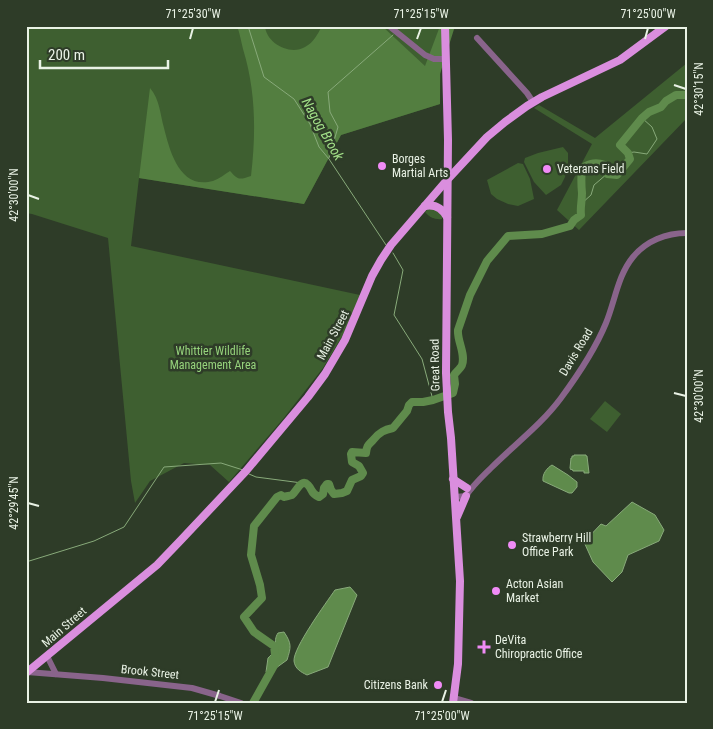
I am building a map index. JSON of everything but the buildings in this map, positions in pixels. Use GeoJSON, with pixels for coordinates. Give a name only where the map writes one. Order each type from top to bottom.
{"type":"FeatureCollection","features":[{"type":"Feature","properties":{"kind":"main road","name":"Great Road"},"geometry":{"type":"LineString","coordinates":[[445,26],[447,395],[460,581],[458,664],[454,700]]}},
{"type":"Feature","properties":{"kind":"main road","name":"Main Street"},"geometry":{"type":"LineString","coordinates":[[27,672],[156,565],[246,471],[325,374],[350,332],[370,280],[381,260],[397,238],[463,162],[498,128],[519,111],[533,102],[620,60],[666,26]]}},
{"type":"Feature","properties":{"kind":"main road"},"geometry":{"type":"LineString","coordinates":[[447,156],[455,163],[463,162]]}},
{"type":"Feature","properties":{"kind":"main road"},"geometry":{"type":"LineString","coordinates":[[425,206],[437,206],[447,217]]}},
{"type":"Feature","properties":{"kind":"main road"},"geometry":{"type":"LineString","coordinates":[[453,479],[468,490],[456,519]]}},
{"type":"Feature","properties":{"kind":"street"},"geometry":{"type":"LineString","coordinates":[[389,26],[425,55],[434,59],[446,59]]}},
{"type":"Feature","properties":{"kind":"street"},"geometry":{"type":"LineString","coordinates":[[478,38],[533,102]]}},
{"type":"Feature","properties":{"kind":"street","name":"Davis Road"},"geometry":{"type":"LineString","coordinates":[[468,490],[543,420],[561,398],[591,352],[606,324],[625,270],[633,257],[643,247],[656,239],[670,234],[687,233]]}},
{"type":"Feature","properties":{"kind":"street"},"geometry":{"type":"LineString","coordinates":[[454,494],[468,490]]}},
{"type":"Feature","properties":{"kind":"street"},"geometry":{"type":"LineString","coordinates":[[47,656],[56,674]]}},
{"type":"Feature","properties":{"kind":"street","name":"Brook Street"},"geometry":{"type":"LineString","coordinates":[[27,672],[192,688],[241,703]]}},
{"type":"Feature","properties":{"kind":"street"},"geometry":{"type":"LineString","coordinates":[[454,700],[471,703]]}},
{"type":"Feature","properties":{"kind":"green space","name":"Whittier Wildlife Management Area"},"geometry":{"type":"Polygon","coordinates":[[[26,26],[441,26],[440,104],[341,135],[304,204],[139,178],[131,246],[360,295],[344,333],[323,368],[283,419],[229,482],[210,465],[184,463],[150,481],[135,503],[131,481],[108,238],[26,213],[26,26]]]}},
{"type":"Feature","properties":{"kind":"green space"},"geometry":{"type":"Polygon","coordinates":[[[687,63],[687,118],[579,230],[557,210],[592,144],[534,108],[539,105],[595,138],[687,63]]]}},
{"type":"Feature","properties":{"kind":"green space","name":"Veterans Field"},"geometry":{"type":"Polygon","coordinates":[[[563,147],[568,153],[565,177],[561,185],[546,195],[534,182],[524,162],[525,158],[563,147]]]}},
{"type":"Feature","properties":{"kind":"green space","name":"Veterans Field"},"geometry":{"type":"Polygon","coordinates":[[[518,163],[523,164],[530,179],[534,199],[518,206],[508,204],[491,194],[487,180],[518,163]]]}},
{"type":"Feature","properties":{"kind":"green space"},"geometry":{"type":"Polygon","coordinates":[[[428,209],[437,209],[442,215],[442,219],[435,219],[428,215],[425,212],[428,209]]]}},
{"type":"Feature","properties":{"kind":"green space"},"geometry":{"type":"Polygon","coordinates":[[[605,401],[621,414],[607,432],[590,419],[605,401]]]}},
{"type":"Feature","properties":{"kind":"shaded area"},"geometry":{"type":"Polygon","coordinates":[[[237,26],[265,26],[266,32],[274,42],[286,49],[293,50],[305,47],[311,43],[322,26],[382,26],[425,66],[440,26],[455,26],[440,74],[440,104],[341,135],[304,204],[139,178],[150,88],[158,102],[166,138],[173,158],[185,175],[192,180],[202,182],[213,181],[230,171],[239,178],[251,176],[254,144],[253,96],[237,26]]]}},
{"type":"Feature","properties":{"kind":"shaded area"},"geometry":{"type":"Polygon","coordinates":[[[574,455],[587,456],[589,473],[571,470],[571,458],[574,455]]]}},
{"type":"Feature","properties":{"kind":"shaded area"},"geometry":{"type":"Polygon","coordinates":[[[552,465],[577,482],[577,487],[572,493],[543,481],[545,471],[552,465]]]}},
{"type":"Feature","properties":{"kind":"shaded area"},"geometry":{"type":"Polygon","coordinates":[[[632,502],[655,515],[664,530],[659,541],[628,555],[622,572],[612,582],[593,562],[584,542],[601,524],[606,526],[632,502]]]}},
{"type":"Feature","properties":{"kind":"shaded area"},"geometry":{"type":"Polygon","coordinates":[[[350,587],[357,595],[328,667],[307,675],[299,670],[294,661],[299,646],[335,590],[350,587]]]}},
{"type":"Feature","properties":{"kind":"shaded area"},"geometry":{"type":"Polygon","coordinates":[[[284,632],[290,646],[287,660],[269,673],[266,672],[268,658],[275,648],[276,636],[278,633],[284,632]]]}},
{"type":"Feature","properties":{"kind":"waterway","name":"Nagog Brook"},"geometry":{"type":"LineString","coordinates":[[248,26],[264,77],[294,99],[310,124],[319,147],[386,245]]}},
{"type":"Feature","properties":{"kind":"waterway"},"geometry":{"type":"LineString","coordinates":[[329,158],[338,127],[330,112],[328,92],[393,35]]}},
{"type":"Feature","properties":{"kind":"waterway"},"geometry":{"type":"LineString","coordinates":[[253,703],[276,662],[274,646],[254,632],[244,617],[262,598],[251,555],[254,526],[277,497],[292,495],[303,483],[306,483],[313,493],[319,497],[323,494],[327,484],[329,484],[334,494],[347,491],[352,480],[363,473],[359,466],[352,462],[352,452],[366,453],[367,448],[380,433],[393,428],[412,402],[433,400],[453,393],[454,375],[463,361],[458,330],[470,295],[487,261],[508,236],[542,234],[570,226],[581,215],[582,168],[588,165],[602,164],[605,165],[607,174],[617,175],[630,159],[628,153],[620,145],[642,118],[649,112],[661,107],[666,101],[676,95],[687,95]]}},
{"type":"Feature","properties":{"kind":"waterway"},"geometry":{"type":"LineString","coordinates":[[628,153],[647,154],[657,139],[652,127],[642,118]]}},
{"type":"Feature","properties":{"kind":"waterway"},"geometry":{"type":"LineString","coordinates":[[581,204],[591,195],[594,185],[607,174]]}},
{"type":"Feature","properties":{"kind":"waterway","name":"Nagog Brook"},"geometry":{"type":"LineString","coordinates":[[393,253],[403,270],[394,315],[422,359],[433,400]]}},
{"type":"Feature","properties":{"kind":"waterway"},"geometry":{"type":"LineString","coordinates":[[26,562],[94,541],[124,527],[164,467],[221,463],[243,470]]}},
{"type":"Feature","properties":{"kind":"waterway"},"geometry":{"type":"LineString","coordinates":[[249,474],[256,477],[302,483]]}},
{"type":"Feature","properties":{"kind":"place","name":"Borges Martial Arts"},"geometry":{"type":"Point","coordinates":[382,166]}},
{"type":"Feature","properties":{"kind":"place","name":"Veterans Field"},"geometry":{"type":"Point","coordinates":[547,169]}},
{"type":"Feature","properties":{"kind":"place","name":"Strawberry Hill Office Park"},"geometry":{"type":"Point","coordinates":[512,545]}},
{"type":"Feature","properties":{"kind":"place","name":"Acton Asian Market"},"geometry":{"type":"Point","coordinates":[496,591]}},
{"type":"Feature","properties":{"kind":"place","name":"DeVita Chiropractic Office"},"geometry":{"type":"Point","coordinates":[484,647]}},
{"type":"Feature","properties":{"kind":"place","name":"Citizens Bank"},"geometry":{"type":"Point","coordinates":[438,685]}}]}
